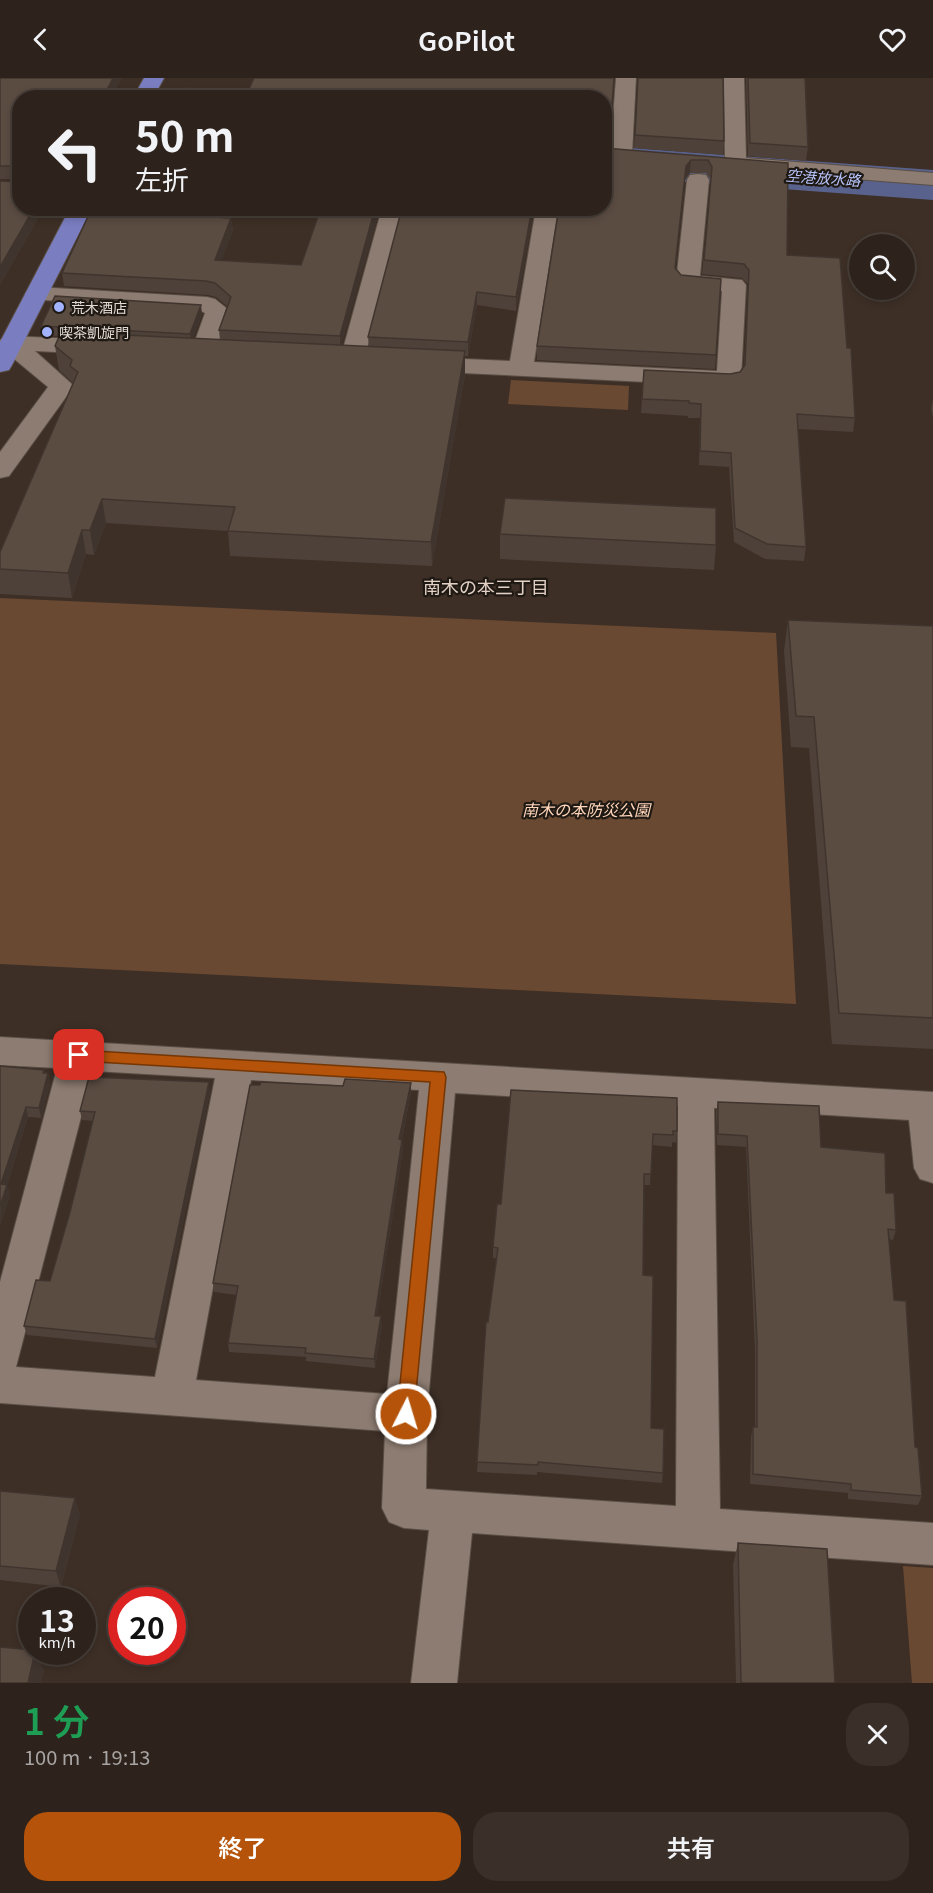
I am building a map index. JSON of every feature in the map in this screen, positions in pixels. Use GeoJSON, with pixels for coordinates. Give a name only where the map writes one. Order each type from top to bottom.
{"type":"FeatureCollection","features":[{"type":"Feature","properties":{"kind":"main road"},"geometry":{"type":"LineString","coordinates":[[3,357],[77,216]]}},
{"type":"Feature","properties":{"kind":"street"},"geometry":{"type":"LineString","coordinates":[[626,78],[617,164],[644,157]]}},
{"type":"Feature","properties":{"kind":"street"},"geometry":{"type":"LineString","coordinates":[[734,78],[736,164]]}},
{"type":"Feature","properties":{"kind":"street"},"geometry":{"type":"LineString","coordinates":[[695,168],[736,164],[933,179]]}},
{"type":"Feature","properties":{"kind":"street"},"geometry":{"type":"LineString","coordinates":[[695,168],[933,197]]}},
{"type":"Feature","properties":{"kind":"street"},"geometry":{"type":"LineString","coordinates":[[391,216],[363,361],[729,379],[734,285],[688,282],[695,168]]}},
{"type":"Feature","properties":{"kind":"street"},"geometry":{"type":"LineString","coordinates":[[520,369],[546,216]]}},
{"type":"Feature","properties":{"kind":"street"},"geometry":{"type":"LineString","coordinates":[[37,294],[207,304],[218,311],[203,352]]}},
{"type":"Feature","properties":{"kind":"street"},"geometry":{"type":"LineString","coordinates":[[3,357],[123,348]]}},
{"type":"Feature","properties":{"kind":"street"},"geometry":{"type":"LineString","coordinates":[[0,470],[62,386],[3,357]]}},
{"type":"Feature","properties":{"kind":"street"},"geometry":{"type":"LineString","coordinates":[[0,1051],[930,1106],[933,1167]]}},
{"type":"Feature","properties":{"kind":"street"},"geometry":{"type":"LineString","coordinates":[[0,1358],[79,1055]]}},
{"type":"Feature","properties":{"kind":"street"},"geometry":{"type":"LineString","coordinates":[[172,1396],[236,1065]]}},
{"type":"Feature","properties":{"kind":"street"},"geometry":{"type":"LineString","coordinates":[[438,1077],[406,1414],[404,1508],[933,1544]]}},
{"type":"Feature","properties":{"kind":"street"},"geometry":{"type":"LineString","coordinates":[[696,1092],[698,1528]]}},
{"type":"Feature","properties":{"kind":"street"},"geometry":{"type":"LineString","coordinates":[[0,1384],[406,1414]]}},
{"type":"Feature","properties":{"kind":"street"},"geometry":{"type":"LineString","coordinates":[[434,1683],[453,1511]]}},
{"type":"Feature","properties":{"kind":"green space"},"geometry":{"type":"Polygon","coordinates":[[[511,380],[629,386],[628,410],[508,404],[511,380]]]}},
{"type":"Feature","properties":{"kind":"green space","name":"南木の本防災公園"},"geometry":{"type":"Polygon","coordinates":[[[0,598],[776,633],[796,1004],[0,964],[0,598]]]}},
{"type":"Feature","properties":{"kind":"green space"},"geometry":{"type":"Polygon","coordinates":[[[903,1566],[933,1568],[933,1683],[912,1683],[903,1566]]]}},
{"type":"Feature","properties":{"kind":"building"},"geometry":{"type":"Polygon","coordinates":[[[0,78],[113,78],[107,90],[12,90],[12,166],[0,166],[0,78]]]}},
{"type":"Feature","properties":{"kind":"building"},"geometry":{"type":"Polygon","coordinates":[[[254,78],[614,78],[612,106],[612,90],[248,90],[254,78]]]}},
{"type":"Feature","properties":{"kind":"building"},"geometry":{"type":"Polygon","coordinates":[[[638,78],[723,78],[724,141],[635,135],[638,78]]]}},
{"type":"Feature","properties":{"kind":"building"},"geometry":{"type":"Polygon","coordinates":[[[748,78],[805,78],[808,147],[750,143],[748,78]]]}},
{"type":"Feature","properties":{"kind":"building"},"geometry":{"type":"Polygon","coordinates":[[[186,88],[227,90],[185,90],[186,88]]]}},
{"type":"Feature","properties":{"kind":"building"},"geometry":{"type":"Polygon","coordinates":[[[612,149],[788,163],[787,255],[840,258],[847,348],[851,348],[855,418],[797,414],[806,547],[767,544],[735,528],[731,453],[700,451],[701,404],[689,403],[689,401],[642,399],[644,370],[730,374],[740,372],[745,365],[749,270],[744,264],[704,260],[712,167],[708,160],[691,160],[686,166],[675,268],[681,275],[721,279],[716,355],[537,346],[558,216],[612,216],[612,149]]]}},
{"type":"Feature","properties":{"kind":"building"},"geometry":{"type":"Polygon","coordinates":[[[0,181],[12,182],[12,216],[29,216],[0,267],[0,181]]]}},
{"type":"Feature","properties":{"kind":"building"},"geometry":{"type":"Polygon","coordinates":[[[88,216],[231,218],[215,260],[301,265],[318,216],[373,216],[340,336],[219,330],[231,297],[215,283],[62,273],[88,216]]]}},
{"type":"Feature","properties":{"kind":"building"},"geometry":{"type":"Polygon","coordinates":[[[400,216],[531,216],[516,297],[477,292],[468,342],[368,337],[400,216]]]}},
{"type":"Feature","properties":{"kind":"building"},"geometry":{"type":"Polygon","coordinates":[[[55,296],[201,305],[190,334],[41,326],[55,296]]]}},
{"type":"Feature","properties":{"kind":"building"},"geometry":{"type":"Polygon","coordinates":[[[61,332],[465,351],[431,542],[228,531],[235,507],[102,499],[90,530],[82,530],[68,573],[0,569],[0,552],[78,372],[70,366],[72,360],[55,346],[61,332]]]}},
{"type":"Feature","properties":{"kind":"building"},"geometry":{"type":"Polygon","coordinates":[[[505,498],[716,508],[716,545],[500,534],[505,498]]]}},
{"type":"Feature","properties":{"kind":"building"},"geometry":{"type":"Polygon","coordinates":[[[788,620],[933,626],[933,1018],[839,1013],[814,717],[796,716],[788,620]]]}},
{"type":"Feature","properties":{"kind":"building"},"geometry":{"type":"Polygon","coordinates":[[[0,1066],[44,1070],[43,1073],[48,1073],[39,1108],[26,1107],[1,1184],[7,1185],[0,1206],[0,1066]]]}},
{"type":"Feature","properties":{"kind":"building"},"geometry":{"type":"Polygon","coordinates":[[[89,1077],[209,1082],[155,1339],[24,1326],[36,1280],[50,1281],[70,1212],[95,1112],[80,1111],[89,1077]]]}},
{"type":"Feature","properties":{"kind":"building"},"geometry":{"type":"Polygon","coordinates":[[[345,1079],[411,1083],[399,1139],[402,1140],[375,1316],[381,1316],[374,1359],[305,1353],[306,1348],[228,1343],[238,1286],[213,1283],[250,1085],[260,1085],[261,1082],[343,1086],[345,1079]]]}},
{"type":"Feature","properties":{"kind":"building"},"geometry":{"type":"Polygon","coordinates":[[[511,1090],[677,1098],[677,1131],[673,1131],[673,1135],[653,1134],[651,1174],[644,1174],[643,1275],[653,1276],[651,1428],[664,1429],[663,1473],[538,1462],[538,1465],[477,1462],[486,1322],[488,1322],[498,1248],[493,1247],[497,1204],[501,1204],[511,1090]]]}},
{"type":"Feature","properties":{"kind":"building"},"geometry":{"type":"Polygon","coordinates":[[[718,1102],[819,1106],[821,1147],[885,1153],[886,1193],[894,1193],[896,1230],[888,1229],[894,1300],[906,1301],[915,1447],[918,1448],[922,1496],[851,1490],[851,1484],[753,1474],[753,1427],[757,1427],[757,1341],[747,1136],[718,1134],[718,1102]]]}},
{"type":"Feature","properties":{"kind":"building"},"geometry":{"type":"Polygon","coordinates":[[[0,1491],[75,1498],[56,1571],[0,1566],[0,1491]]]}},
{"type":"Feature","properties":{"kind":"building"},"geometry":{"type":"Polygon","coordinates":[[[738,1543],[827,1549],[835,1683],[741,1683],[738,1543]]]}},
{"type":"Feature","properties":{"kind":"building"},"geometry":{"type":"Polygon","coordinates":[[[0,1647],[18,1649],[18,1665],[32,1665],[28,1683],[0,1683],[0,1647]]]}},
{"type":"Feature","properties":{"kind":"waterway","name":"空港放水路"},"geometry":{"type":"LineString","coordinates":[[612,162],[933,185]]}},
{"type":"Feature","properties":{"kind":"place","name":"荒木酒店"},"geometry":{"type":"Point","coordinates":[59,307]}},
{"type":"Feature","properties":{"kind":"place","name":"喫茶凱旋門"},"geometry":{"type":"Point","coordinates":[47,332]}},
{"type":"Feature","properties":{"kind":"district","name":"南木の本三丁目"},"geometry":{"type":"Point","coordinates":[486,586]}},
{"type":"Feature","properties":{"kind":"route"},"geometry":{"type":"LineString","coordinates":[[79,1055],[438,1077],[406,1414]]}}]}
